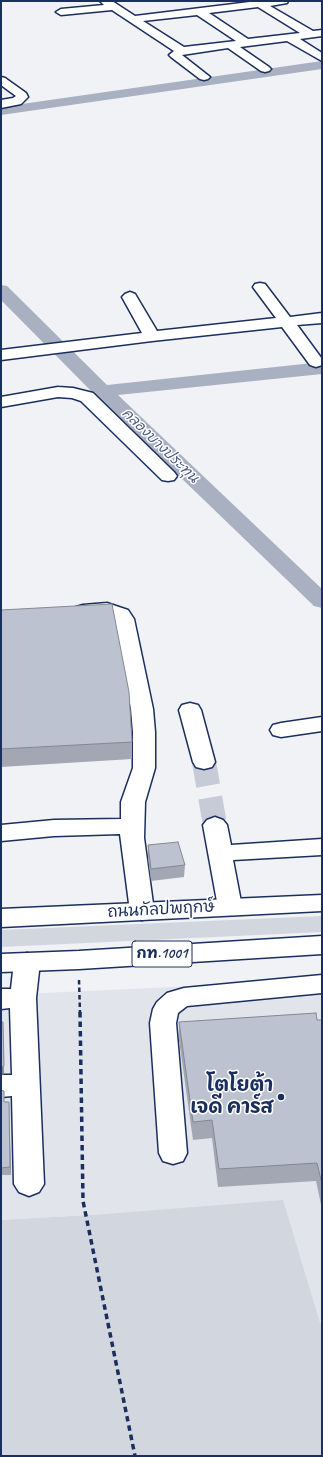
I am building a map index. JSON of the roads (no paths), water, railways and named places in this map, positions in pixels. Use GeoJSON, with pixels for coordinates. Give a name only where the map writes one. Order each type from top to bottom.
{"type":"FeatureCollection","features":[{"type":"Feature","properties":{"kind":"street"},"geometry":{"type":"LineString","coordinates":[[135,19],[188,13],[241,3],[260,4],[283,1]]}},
{"type":"Feature","properties":{"kind":"street"},"geometry":{"type":"LineString","coordinates":[[61,12],[109,4],[135,19],[182,51]]}},
{"type":"Feature","properties":{"kind":"street"},"geometry":{"type":"LineString","coordinates":[[260,4],[310,34]]}},
{"type":"Feature","properties":{"kind":"street"},"geometry":{"type":"LineString","coordinates":[[51,5],[70,20]]}},
{"type":"Feature","properties":{"kind":"street"},"geometry":{"type":"LineString","coordinates":[[176,5],[188,13]]}},
{"type":"Feature","properties":{"kind":"street"},"geometry":{"type":"LineString","coordinates":[[199,11],[245,42]]}},
{"type":"Feature","properties":{"kind":"street"},"geometry":{"type":"LineString","coordinates":[[204,77],[176,56],[176,54],[182,51],[229,44],[322,33]]}},
{"type":"Feature","properties":{"kind":"street"},"geometry":{"type":"LineString","coordinates":[[289,37],[322,58]]}},
{"type":"Feature","properties":{"kind":"street"},"geometry":{"type":"LineString","coordinates":[[229,44],[265,69]]}},
{"type":"Feature","properties":{"kind":"street"},"geometry":{"type":"LineString","coordinates":[[1,80],[22,95],[22,97],[17,101],[1,104]]}},
{"type":"Feature","properties":{"kind":"street"},"geometry":{"type":"LineString","coordinates":[[260,286],[316,362]]}},
{"type":"Feature","properties":{"kind":"street"},"geometry":{"type":"LineString","coordinates":[[130,297],[152,336]]}},
{"type":"Feature","properties":{"kind":"street"},"geometry":{"type":"LineString","coordinates":[[1,355],[152,336],[322,318]]}},
{"type":"Feature","properties":{"kind":"street"},"geometry":{"type":"LineString","coordinates":[[1,402],[58,392],[73,393],[87,397],[168,476]]}},
{"type":"Feature","properties":{"kind":"street"},"geometry":{"type":"LineString","coordinates":[[62,613],[107,609],[121,614],[124,619],[142,709],[145,738],[144,768],[133,802],[132,826],[132,838],[142,911]]}},
{"type":"Feature","properties":{"kind":"street"},"geometry":{"type":"LineString","coordinates":[[190,710],[204,762]]}},
{"type":"Feature","properties":{"kind":"street"},"geometry":{"type":"LineString","coordinates":[[281,730],[322,724]]}},
{"type":"Feature","properties":{"kind":"street"},"geometry":{"type":"LineString","coordinates":[[215,825],[230,907]]}},
{"type":"Feature","properties":{"kind":"street"},"geometry":{"type":"LineString","coordinates":[[1,833],[54,828],[132,826]]}},
{"type":"Feature","properties":{"kind":"street"},"geometry":{"type":"LineString","coordinates":[[221,853],[322,847]]}},
{"type":"Feature","properties":{"kind":"street","name":"ถนนกัลปพฤกษ์"},"geometry":{"type":"LineString","coordinates":[[1,918],[322,903]]}},
{"type":"Feature","properties":{"kind":"street","name":"กท.1001"},"geometry":{"type":"LineString","coordinates":[[1,963],[79,960],[322,945]]}},
{"type":"Feature","properties":{"kind":"street"},"geometry":{"type":"LineString","coordinates":[[27,962],[12,999],[13,1086],[29,1184]]}},
{"type":"Feature","properties":{"kind":"street"},"geometry":{"type":"LineString","coordinates":[[173,1153],[162,1023],[166,1009],[176,1000],[184,996],[322,984]]}},
{"type":"Feature","properties":{"kind":"waterway"},"geometry":{"type":"LineString","coordinates":[[1,111],[322,65]]}},
{"type":"Feature","properties":{"kind":"waterway","name":"คลองบางประทุน"},"geometry":{"type":"LineString","coordinates":[[1,290],[103,391]]}},
{"type":"Feature","properties":{"kind":"waterway"},"geometry":{"type":"LineString","coordinates":[[103,391],[322,368]]}},
{"type":"Feature","properties":{"kind":"waterway","name":"คลองบางประทุน"},"geometry":{"type":"LineString","coordinates":[[103,391],[322,601]]}},
{"type":"Feature","properties":{"kind":"tunnel"},"geometry":{"type":"LineString","coordinates":[[204,762],[215,825]]}},
{"type":"Feature","properties":{"kind":"place","name":"โตโยต้า เจดี คาร์ส"},"geometry":{"type":"Point","coordinates":[281,1097]}}]}
